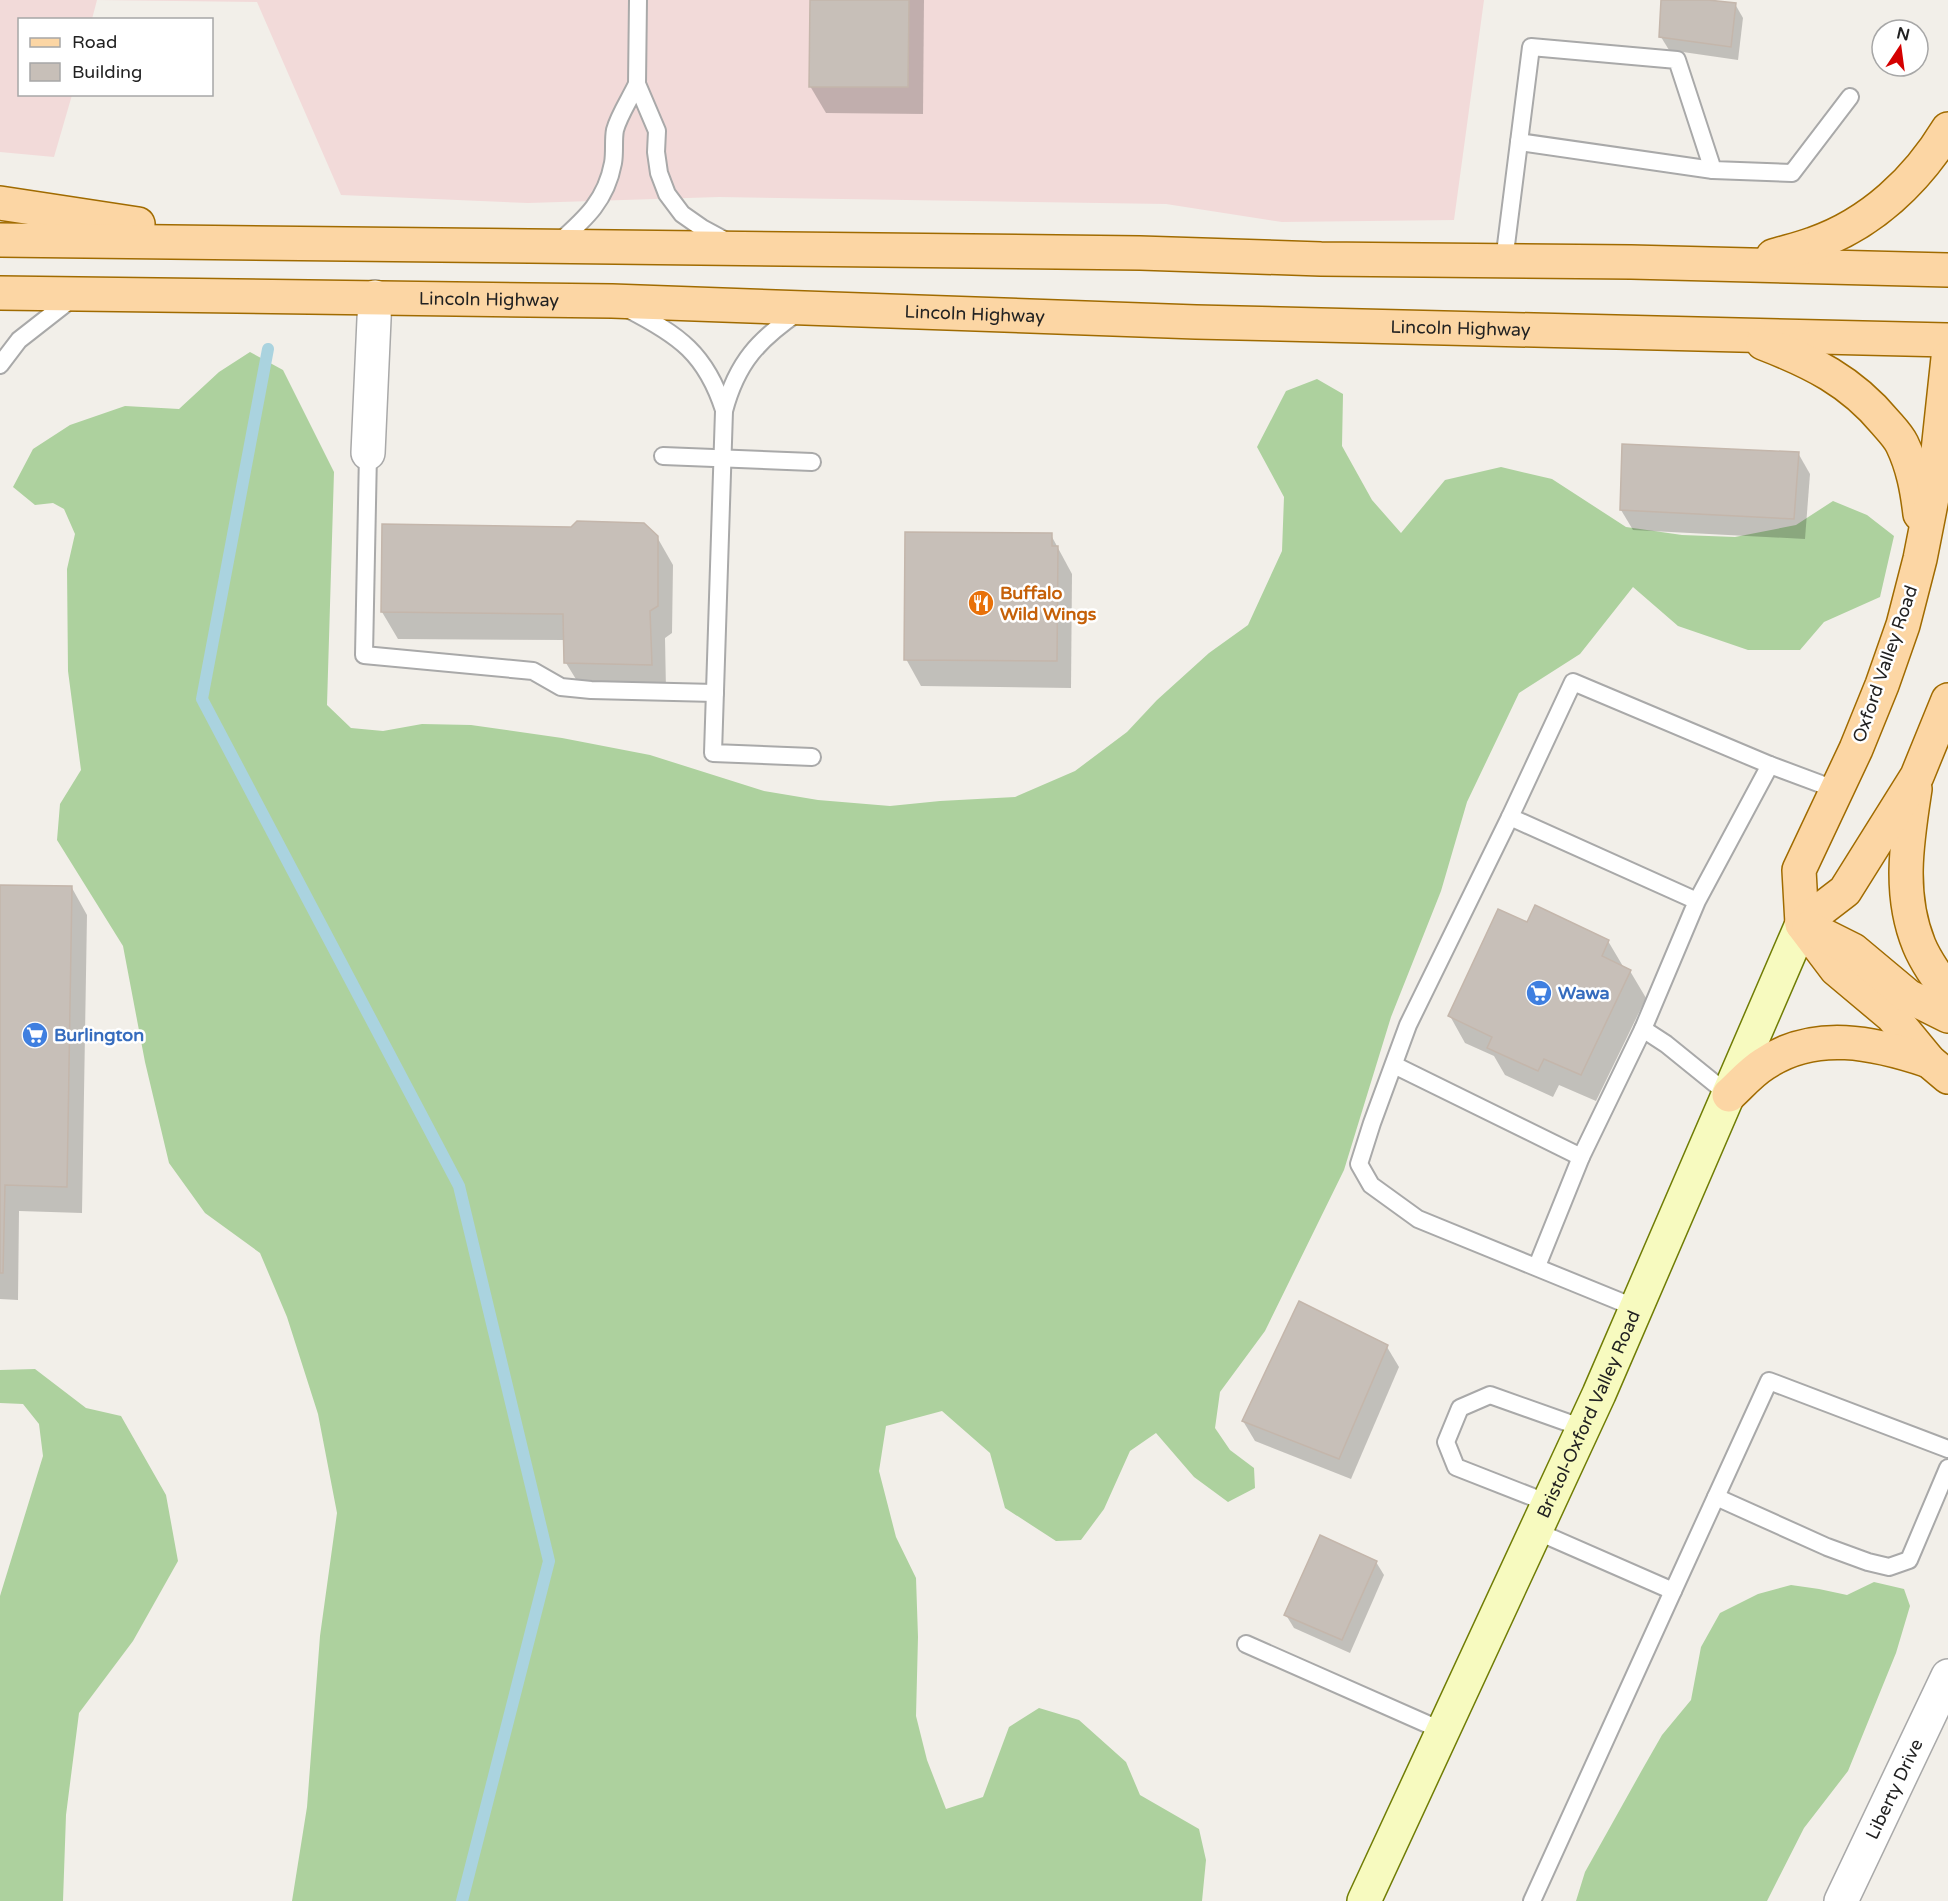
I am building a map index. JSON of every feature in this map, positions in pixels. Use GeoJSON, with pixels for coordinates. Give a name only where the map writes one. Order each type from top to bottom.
{"type":"FeatureCollection","features":[{"type":"Feature","properties":{"kind":"main road"},"geometry":{"type":"LineString","coordinates":[[1744,265],[1814,244],[1851,226],[1889,200],[1921,168],[1948,129]]}},
{"type":"Feature","properties":{"kind":"main road"},"geometry":{"type":"LineString","coordinates":[[0,203],[270,243]]}},
{"type":"Feature","properties":{"kind":"main road"},"geometry":{"type":"LineString","coordinates":[[0,240],[1140,253],[1321,259],[1948,270]]}},
{"type":"Feature","properties":{"kind":"main road","name":"Lincoln Highway"},"geometry":{"type":"LineString","coordinates":[[0,292],[612,301],[1196,322],[1948,340]]}},
{"type":"Feature","properties":{"kind":"main road"},"geometry":{"type":"LineString","coordinates":[[1742,335],[1804,359],[1841,380],[1873,407],[1901,441],[1916,480],[1920,515],[1920,559]]}},
{"type":"Feature","properties":{"kind":"main road","name":"Oxford Valley Road"},"geometry":{"type":"LineString","coordinates":[[1802,924],[1799,870],[1837,790],[1882,685],[1903,624],[1920,559],[1934,488],[1948,358]]}},
{"type":"Feature","properties":{"kind":"main road"},"geometry":{"type":"LineString","coordinates":[[1802,924],[1845,891],[1917,776],[1948,700]]}},
{"type":"Feature","properties":{"kind":"main road"},"geometry":{"type":"LineString","coordinates":[[1917,776],[1905,879],[1910,914],[1919,945],[1933,972],[1948,992]]}},
{"type":"Feature","properties":{"kind":"main road"},"geometry":{"type":"LineString","coordinates":[[1802,924],[1853,950],[1908,996],[1948,1016]]}},
{"type":"Feature","properties":{"kind":"main road"},"geometry":{"type":"LineString","coordinates":[[1802,924],[1836,969],[1892,1016],[1939,1069]]}},
{"type":"Feature","properties":{"kind":"main road","name":"Bristol-Oxford Valley Road"},"geometry":{"type":"LineString","coordinates":[[1364,1901],[1583,1428],[1802,924]]}},
{"type":"Feature","properties":{"kind":"main road"},"geometry":{"type":"LineString","coordinates":[[1729,1095],[1764,1064],[1790,1050],[1823,1042],[1857,1042],[1893,1049],[1939,1069]]}},
{"type":"Feature","properties":{"kind":"street"},"geometry":{"type":"LineString","coordinates":[[368,453],[375,297]]}},
{"type":"Feature","properties":{"kind":"street","name":"Liberty Drive"},"geometry":{"type":"LineString","coordinates":[[1841,1901],[1948,1676]]}},
{"type":"Feature","properties":{"kind":"lane"},"geometry":{"type":"LineString","coordinates":[[638,0],[637,84],[657,131],[656,152],[659,173],[667,194],[682,214],[739,248]]}},
{"type":"Feature","properties":{"kind":"lane"},"geometry":{"type":"LineString","coordinates":[[1504,261],[1531,47],[1677,60],[1713,170]]}},
{"type":"Feature","properties":{"kind":"lane"},"geometry":{"type":"LineString","coordinates":[[555,246],[586,219],[602,197],[611,173],[615,151],[615,131],[637,84]]}},
{"type":"Feature","properties":{"kind":"lane"},"geometry":{"type":"LineString","coordinates":[[1519,142],[1713,170],[1792,173],[1850,97]]}},
{"type":"Feature","properties":{"kind":"lane"},"geometry":{"type":"LineString","coordinates":[[0,365],[19,340],[80,293]]}},
{"type":"Feature","properties":{"kind":"lane"},"geometry":{"type":"LineString","coordinates":[[612,301],[659,325],[684,343],[704,365],[716,386],[724,411]]}},
{"type":"Feature","properties":{"kind":"lane"},"geometry":{"type":"LineString","coordinates":[[806,308],[780,325],[760,343],[744,363],[730,388],[724,411],[713,753],[812,757]]}},
{"type":"Feature","properties":{"kind":"lane"},"geometry":{"type":"LineString","coordinates":[[368,453],[364,655],[533,670],[561,687],[591,690],[715,693]]}},
{"type":"Feature","properties":{"kind":"lane"},"geometry":{"type":"LineString","coordinates":[[663,456],[812,462]]}},
{"type":"Feature","properties":{"kind":"lane"},"geometry":{"type":"LineString","coordinates":[[1636,1308],[1418,1219],[1371,1185],[1359,1164],[1408,1024],[1510,818],[1574,682],[1770,765],[1837,790]]}},
{"type":"Feature","properties":{"kind":"lane"},"geometry":{"type":"LineString","coordinates":[[1537,1266],[1581,1157],[1643,1029],[1697,901],[1770,765]]}},
{"type":"Feature","properties":{"kind":"lane"},"geometry":{"type":"LineString","coordinates":[[1510,818],[1697,901]]}},
{"type":"Feature","properties":{"kind":"lane"},"geometry":{"type":"LineString","coordinates":[[1643,1029],[1666,1044],[1729,1095]]}},
{"type":"Feature","properties":{"kind":"lane"},"geometry":{"type":"LineString","coordinates":[[1394,1065],[1581,1157]]}},
{"type":"Feature","properties":{"kind":"lane"},"geometry":{"type":"LineString","coordinates":[[1532,1901],[1769,1381],[1948,1449]]}},
{"type":"Feature","properties":{"kind":"lane"},"geometry":{"type":"LineString","coordinates":[[1583,1428],[1490,1395],[1460,1408],[1446,1442],[1456,1467],[1672,1591]]}},
{"type":"Feature","properties":{"kind":"lane"},"geometry":{"type":"LineString","coordinates":[[1716,1497],[1827,1546],[1868,1562],[1889,1567],[1909,1560],[1948,1468]]}},
{"type":"Feature","properties":{"kind":"lane"},"geometry":{"type":"LineString","coordinates":[[1246,1644],[1443,1731]]}},
{"type":"Feature","properties":{"kind":"shaded area"},"geometry":{"type":"Polygon","coordinates":[[[0,0],[97,0],[92,18],[18,18],[18,96],[72,96],[54,157],[0,152],[0,0]]]}},
{"type":"Feature","properties":{"kind":"shaded area"},"geometry":{"type":"Polygon","coordinates":[[[97,0],[1484,0],[1454,220],[1282,222],[1166,204],[719,197],[528,203],[341,195],[257,2],[97,0]]]}},
{"type":"Feature","properties":{"kind":"green space"},"geometry":{"type":"Polygon","coordinates":[[[250,352],[283,370],[334,472],[327,705],[351,728],[383,731],[422,724],[471,725],[562,738],[650,755],[764,791],[818,800],[890,806],[1015,797],[1075,771],[1127,732],[1157,700],[1209,653],[1248,625],[1282,551],[1284,497],[1257,447],[1286,391],[1317,379],[1343,394],[1342,446],[1372,500],[1401,533],[1445,480],[1501,467],[1552,479],[1626,527],[1682,535],[1735,537],[1796,525],[1833,501],[1867,515],[1894,536],[1880,597],[1824,622],[1800,650],[1748,650],[1678,626],[1633,587],[1580,654],[1519,693],[1467,802],[1441,891],[1391,1017],[1344,1170],[1265,1331],[1220,1392],[1215,1428],[1230,1450],[1254,1468],[1255,1488],[1228,1502],[1194,1477],[1156,1433],[1130,1451],[1104,1509],[1081,1540],[1056,1541],[1005,1508],[990,1453],[942,1411],[886,1426],[879,1471],[896,1537],[916,1578],[918,1637],[916,1716],[927,1760],[946,1809],[983,1797],[1009,1727],[1039,1708],[1079,1720],[1126,1762],[1140,1795],[1199,1829],[1206,1860],[1202,1901],[292,1901],[307,1807],[320,1636],[337,1513],[318,1414],[287,1317],[260,1253],[205,1213],[169,1163],[145,1062],[123,946],[57,840],[60,804],[81,770],[68,671],[67,569],[75,534],[64,509],[53,503],[35,505],[13,487],[33,449],[70,425],[125,406],[179,409],[219,372],[250,352]]]}},
{"type":"Feature","properties":{"kind":"green space"},"geometry":{"type":"Polygon","coordinates":[[[35,1369],[86,1408],[121,1416],[166,1495],[178,1561],[133,1641],[79,1713],[66,1815],[63,1901],[0,1901],[0,1596],[43,1456],[39,1424],[23,1404],[0,1403],[0,1370],[35,1369]]]}},
{"type":"Feature","properties":{"kind":"green space"},"geometry":{"type":"Polygon","coordinates":[[[1874,1582],[1904,1589],[1910,1606],[1896,1653],[1848,1771],[1804,1828],[1767,1901],[1576,1901],[1585,1872],[1662,1735],[1691,1700],[1701,1647],[1720,1613],[1758,1594],[1791,1585],[1847,1595],[1874,1582]]]}},
{"type":"Feature","properties":{"kind":"building"},"geometry":{"type":"Polygon","coordinates":[[[810,0],[909,0],[908,87],[809,87],[810,0]]]}},
{"type":"Feature","properties":{"kind":"building"},"geometry":{"type":"Polygon","coordinates":[[[1661,0],[1708,0],[1736,3],[1731,47],[1659,37],[1661,0]]]}},
{"type":"Feature","properties":{"kind":"building"},"geometry":{"type":"Polygon","coordinates":[[[1622,444],[1799,452],[1794,519],[1620,510],[1622,444]]]}},
{"type":"Feature","properties":{"kind":"building"},"geometry":{"type":"Polygon","coordinates":[[[577,521],[644,523],[658,536],[658,606],[650,611],[652,665],[564,663],[563,614],[381,612],[382,524],[571,527],[577,521]]]}},
{"type":"Feature","properties":{"kind":"building","name":"Buffalo Wild Wings"},"geometry":{"type":"Polygon","coordinates":[[[905,532],[1052,533],[1052,546],[1058,546],[1057,661],[904,660],[905,532]]]}},
{"type":"Feature","properties":{"kind":"building","name":"Burlington"},"geometry":{"type":"Polygon","coordinates":[[[0,885],[72,886],[67,1187],[5,1185],[3,1273],[0,1273],[0,885]]]}},
{"type":"Feature","properties":{"kind":"building","name":"Wawa"},"geometry":{"type":"Polygon","coordinates":[[[1535,905],[1609,940],[1602,956],[1631,970],[1581,1075],[1544,1059],[1538,1071],[1487,1048],[1492,1037],[1448,1016],[1498,909],[1527,922],[1535,905]]]}},
{"type":"Feature","properties":{"kind":"building"},"geometry":{"type":"Polygon","coordinates":[[[1299,1301],[1388,1345],[1339,1459],[1242,1421],[1299,1301]]]}},
{"type":"Feature","properties":{"kind":"building"},"geometry":{"type":"Polygon","coordinates":[[[1320,1535],[1377,1561],[1342,1640],[1284,1615],[1320,1535]]]}},
{"type":"Feature","properties":{"kind":"waterway"},"geometry":{"type":"LineString","coordinates":[[268,349],[202,699],[459,1186],[549,1561],[462,1901]]}},
{"type":"Feature","properties":{"kind":"place","name":"Buffalo Wild Wings"},"geometry":{"type":"Point","coordinates":[981,603]}},
{"type":"Feature","properties":{"kind":"place","name":"Wawa"},"geometry":{"type":"Point","coordinates":[1539,993]}},
{"type":"Feature","properties":{"kind":"place","name":"Burlington"},"geometry":{"type":"Point","coordinates":[35,1035]}}]}
